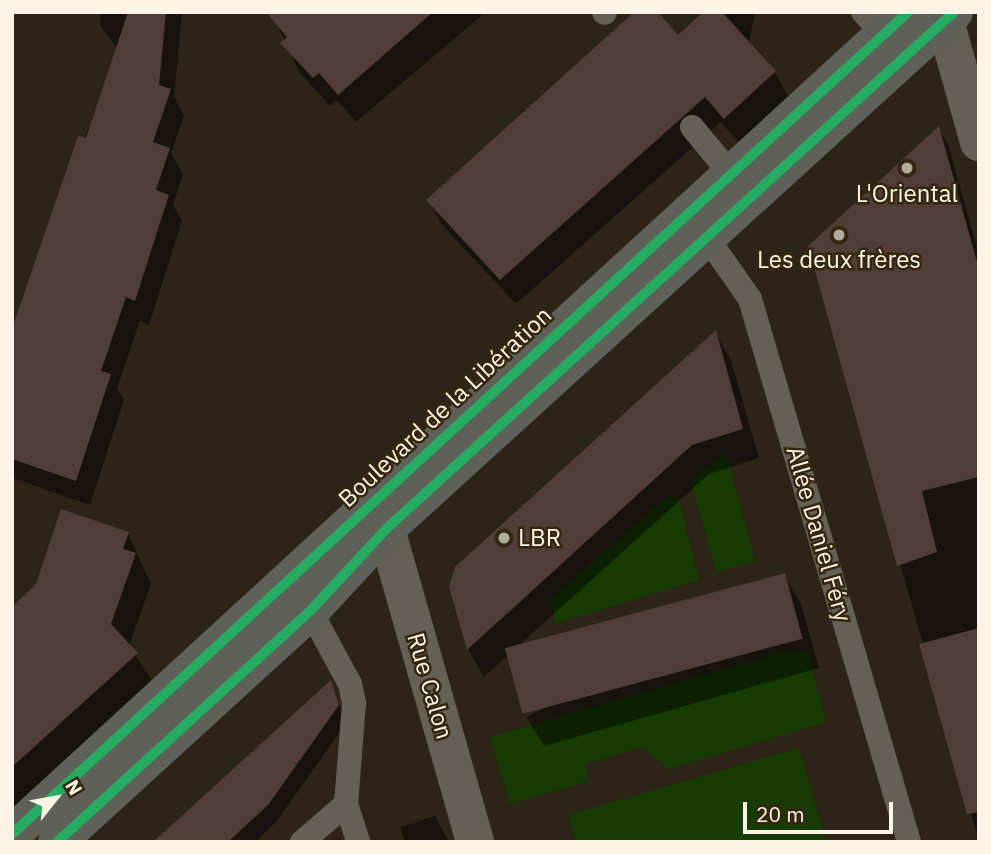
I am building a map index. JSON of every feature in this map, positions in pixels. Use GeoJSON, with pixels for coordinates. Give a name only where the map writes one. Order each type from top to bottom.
{"type":"FeatureCollection","features":[{"type":"Feature","properties":{"kind":"main road","name":"Boulevard de la Libération"},"geometry":{"type":"LineString","coordinates":[[12,834],[288,580],[741,187],[890,29],[949,17]]}},
{"type":"Feature","properties":{"kind":"main road","name":"Boulevard de la Libération"},"geometry":{"type":"LineString","coordinates":[[57,842],[312,609],[386,529],[706,236],[741,187]]}},
{"type":"Feature","properties":{"kind":"street"},"geometry":{"type":"LineString","coordinates":[[949,17],[979,142]]}},
{"type":"Feature","properties":{"kind":"street","name":"Rue Calon"},"geometry":{"type":"LineString","coordinates":[[386,529],[475,842]]}},
{"type":"Feature","properties":{"kind":"lane"},"geometry":{"type":"LineString","coordinates":[[692,127],[741,187]]}},
{"type":"Feature","properties":{"kind":"lane","name":"Allée Daniel Féry"},"geometry":{"type":"LineString","coordinates":[[706,236],[750,299],[909,842]]}},
{"type":"Feature","properties":{"kind":"lane"},"geometry":{"type":"LineString","coordinates":[[288,580],[312,609],[350,684],[354,703],[345,803],[358,842]]}},
{"type":"Feature","properties":{"kind":"lane"},"geometry":{"type":"LineString","coordinates":[[302,842],[345,803]]}},
{"type":"Feature","properties":{"kind":"green space"},"geometry":{"type":"Polygon","coordinates":[[[726,452],[755,561],[716,572],[691,481],[726,452]]]}},
{"type":"Feature","properties":{"kind":"green space"},"geometry":{"type":"Polygon","coordinates":[[[678,496],[699,580],[556,623],[550,599],[665,499],[678,496]]]}},
{"type":"Feature","properties":{"kind":"green space"},"geometry":{"type":"Polygon","coordinates":[[[807,650],[826,722],[669,769],[641,747],[586,764],[588,781],[510,804],[490,737],[783,652],[807,650]]]}},
{"type":"Feature","properties":{"kind":"green space"},"geometry":{"type":"Polygon","coordinates":[[[799,748],[826,842],[576,842],[568,815],[799,748]]]}},
{"type":"Feature","properties":{"kind":"building"},"geometry":{"type":"Polygon","coordinates":[[[128,12],[166,12],[159,85],[171,89],[153,142],[170,148],[156,190],[169,195],[135,301],[126,297],[101,371],[111,374],[76,481],[12,459],[12,329],[78,136],[86,138],[128,12]]]}},
{"type":"Feature","properties":{"kind":"building"},"geometry":{"type":"Polygon","coordinates":[[[266,12],[433,12],[338,95],[319,73],[313,78],[280,43],[287,37],[266,12]]]}},
{"type":"Feature","properties":{"kind":"building"},"geometry":{"type":"Polygon","coordinates":[[[634,12],[658,12],[678,35],[703,12],[722,12],[776,71],[724,119],[705,97],[500,280],[426,200],[634,12]]]}},
{"type":"Feature","properties":{"kind":"building"},"geometry":{"type":"Polygon","coordinates":[[[939,126],[979,269],[979,477],[922,491],[937,552],[897,566],[808,246],[939,126]]]}},
{"type":"Feature","properties":{"kind":"building"},"geometry":{"type":"Polygon","coordinates":[[[716,330],[743,429],[692,445],[467,650],[449,587],[455,567],[716,330]]]}},
{"type":"Feature","properties":{"kind":"building"},"geometry":{"type":"Polygon","coordinates":[[[61,509],[129,532],[123,549],[136,553],[111,624],[138,653],[12,767],[12,607],[36,584],[61,509]]]}},
{"type":"Feature","properties":{"kind":"building"},"geometry":{"type":"Polygon","coordinates":[[[785,573],[803,639],[522,714],[505,648],[785,573]]]}},
{"type":"Feature","properties":{"kind":"building"},"geometry":{"type":"Polygon","coordinates":[[[979,628],[979,812],[967,814],[919,644],[979,628]]]}},
{"type":"Feature","properties":{"kind":"building"},"geometry":{"type":"Polygon","coordinates":[[[331,680],[339,705],[268,805],[228,842],[153,842],[331,680]]]}},
{"type":"Feature","properties":{"kind":"cycle path"},"geometry":{"type":"LineString","coordinates":[[12,834],[908,12]]}},
{"type":"Feature","properties":{"kind":"cycle path"},"geometry":{"type":"LineString","coordinates":[[57,842],[312,609],[386,529],[954,12]]}},
{"type":"Feature","properties":{"kind":"place","name":"L'Oriental"},"geometry":{"type":"Point","coordinates":[907,168]}},
{"type":"Feature","properties":{"kind":"place","name":"Les deux frères"},"geometry":{"type":"Point","coordinates":[839,235]}},
{"type":"Feature","properties":{"kind":"place","name":"LBR"},"geometry":{"type":"Point","coordinates":[504,538]}}]}
